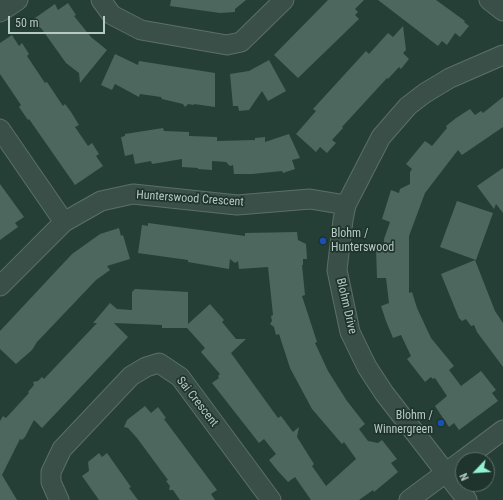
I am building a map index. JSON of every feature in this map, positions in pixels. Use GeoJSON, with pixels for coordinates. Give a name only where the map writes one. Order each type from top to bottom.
{"type":"FeatureCollection","features":[{"type":"Feature","properties":{"kind":"street"},"geometry":{"type":"LineString","coordinates":[[0,12],[18,0]]}},
{"type":"Feature","properties":{"kind":"street"},"geometry":{"type":"LineString","coordinates":[[101,0],[112,15],[141,30],[227,45],[241,42],[284,0]]}},
{"type":"Feature","properties":{"kind":"street"},"geometry":{"type":"LineString","coordinates":[[489,0],[503,11]]}},
{"type":"Feature","properties":{"kind":"street","name":"Blohm Drive"},"geometry":{"type":"LineString","coordinates":[[467,500],[447,472],[384,393],[367,367],[350,332],[337,270],[342,220],[346,205],[381,137],[408,106],[450,78],[503,55]]}},
{"type":"Feature","properties":{"kind":"street"},"geometry":{"type":"LineString","coordinates":[[0,129],[64,222]]}},
{"type":"Feature","properties":{"kind":"street","name":"Hunterswood Crescent"},"geometry":{"type":"LineString","coordinates":[[0,286],[64,222],[101,201],[133,194],[237,205],[310,199],[346,205]]}},
{"type":"Feature","properties":{"kind":"street","name":"Sai Crescent"},"geometry":{"type":"LineString","coordinates":[[59,500],[51,482],[51,472],[62,449],[131,376],[146,367],[159,363],[180,377],[271,500]]}},
{"type":"Feature","properties":{"kind":"street"},"geometry":{"type":"LineString","coordinates":[[474,452],[503,430]]}},
{"type":"Feature","properties":{"kind":"street"},"geometry":{"type":"LineString","coordinates":[[409,500],[455,466]]}},
{"type":"Feature","properties":{"kind":"building"},"geometry":{"type":"Polygon","coordinates":[[[171,0],[246,0],[235,9],[235,12],[220,13],[170,6],[171,0]]]}},
{"type":"Feature","properties":{"kind":"building"},"geometry":{"type":"Polygon","coordinates":[[[328,0],[364,0],[355,9],[358,12],[355,15],[359,19],[298,78],[274,55],[328,0]]]}},
{"type":"Feature","properties":{"kind":"building"},"geometry":{"type":"Polygon","coordinates":[[[378,0],[436,0],[465,21],[464,22],[469,26],[460,37],[455,33],[447,45],[442,41],[438,46],[378,0]]]}},
{"type":"Feature","properties":{"kind":"building"},"geometry":{"type":"Polygon","coordinates":[[[68,3],[76,15],[74,16],[91,37],[107,50],[80,83],[79,73],[66,63],[41,28],[37,27],[38,23],[35,18],[55,4],[58,10],[68,3]]]}},
{"type":"Feature","properties":{"kind":"building"},"geometry":{"type":"Polygon","coordinates":[[[403,26],[406,50],[403,53],[409,59],[401,69],[399,67],[388,79],[387,78],[342,127],[343,128],[332,140],[336,143],[327,153],[320,147],[316,152],[296,134],[316,111],[313,109],[366,51],[369,54],[388,33],[393,37],[403,26]]]}},
{"type":"Feature","properties":{"kind":"building"},"geometry":{"type":"Polygon","coordinates":[[[12,35],[19,46],[22,43],[29,54],[27,56],[45,83],[47,82],[63,106],[65,104],[71,112],[79,125],[75,127],[88,146],[92,143],[99,154],[96,156],[103,166],[75,185],[19,107],[21,105],[0,74],[0,43],[12,35]]]}},
{"type":"Feature","properties":{"kind":"building"},"geometry":{"type":"Polygon","coordinates":[[[115,54],[138,65],[139,61],[215,73],[215,107],[188,104],[185,107],[183,104],[162,99],[161,97],[140,94],[139,97],[115,84],[112,90],[101,85],[115,54]]]}},
{"type":"Feature","properties":{"kind":"building"},"geometry":{"type":"Polygon","coordinates":[[[269,60],[286,91],[268,101],[262,91],[249,110],[239,111],[238,106],[233,106],[230,74],[249,71],[269,60]]]}},
{"type":"Feature","properties":{"kind":"building"},"geometry":{"type":"Polygon","coordinates":[[[503,97],[503,127],[462,155],[458,150],[425,193],[409,236],[409,293],[412,292],[417,308],[431,338],[454,366],[449,370],[461,386],[481,371],[496,390],[492,393],[498,401],[459,430],[454,423],[449,427],[435,406],[447,396],[435,378],[433,379],[431,377],[425,382],[407,359],[411,356],[401,335],[393,338],[381,306],[389,303],[386,278],[377,278],[376,248],[384,248],[384,239],[390,222],[382,219],[391,190],[399,193],[400,189],[410,184],[410,172],[412,169],[406,164],[425,141],[432,146],[447,128],[446,126],[456,118],[470,109],[475,115],[481,111],[483,113],[503,97]]]}},
{"type":"Feature","properties":{"kind":"building"},"geometry":{"type":"Polygon","coordinates":[[[163,128],[164,131],[189,132],[189,136],[217,137],[217,141],[255,140],[255,138],[265,137],[265,142],[289,134],[300,158],[292,160],[295,169],[283,173],[282,171],[234,174],[233,165],[230,166],[226,162],[212,161],[212,170],[182,167],[182,159],[152,164],[151,161],[135,164],[133,154],[125,156],[121,137],[125,136],[125,134],[163,128]]]}},
{"type":"Feature","properties":{"kind":"building"},"geometry":{"type":"Polygon","coordinates":[[[503,168],[503,213],[496,204],[494,209],[477,186],[503,168]]]}},
{"type":"Feature","properties":{"kind":"building"},"geometry":{"type":"Polygon","coordinates":[[[0,184],[24,217],[15,223],[18,227],[0,240],[0,184]]]}},
{"type":"Feature","properties":{"kind":"building"},"geometry":{"type":"Polygon","coordinates":[[[457,201],[493,213],[476,260],[440,247],[457,201]]]}},
{"type":"Feature","properties":{"kind":"building"},"geometry":{"type":"Polygon","coordinates":[[[148,223],[245,236],[245,233],[297,232],[298,240],[306,244],[307,259],[303,259],[302,265],[305,295],[302,296],[317,342],[315,343],[328,371],[347,401],[365,424],[359,429],[368,441],[378,443],[382,440],[397,459],[391,463],[398,472],[374,492],[373,490],[359,500],[311,500],[295,477],[288,482],[277,470],[269,460],[276,454],[264,439],[259,443],[212,383],[219,378],[218,376],[220,374],[201,352],[205,348],[187,328],[162,328],[162,325],[114,323],[128,337],[42,428],[34,420],[25,437],[22,440],[20,439],[2,475],[17,500],[0,500],[0,421],[3,416],[6,418],[29,393],[28,392],[34,385],[33,382],[38,381],[42,377],[44,379],[97,323],[93,323],[110,303],[117,309],[132,310],[132,292],[135,289],[188,292],[188,324],[210,304],[224,320],[222,322],[236,339],[246,339],[231,353],[278,418],[281,416],[293,432],[299,427],[297,437],[314,464],[312,466],[326,486],[356,459],[344,442],[342,444],[312,409],[290,368],[279,334],[276,335],[274,327],[270,324],[272,321],[271,316],[273,315],[268,267],[239,269],[238,261],[235,263],[230,259],[229,269],[188,262],[188,260],[138,253],[142,225],[148,226],[148,223]]]}},
{"type":"Feature","properties":{"kind":"building"},"geometry":{"type":"Polygon","coordinates":[[[119,228],[121,236],[123,235],[130,259],[107,266],[110,270],[96,280],[37,342],[32,350],[16,364],[0,349],[0,331],[72,254],[100,234],[119,228]]]}},
{"type":"Feature","properties":{"kind":"building"},"geometry":{"type":"Polygon","coordinates":[[[475,260],[495,311],[503,323],[503,367],[477,332],[474,325],[471,326],[466,319],[462,321],[459,318],[441,274],[475,260]]]}},
{"type":"Feature","properties":{"kind":"building"},"geometry":{"type":"Polygon","coordinates":[[[145,406],[151,413],[158,407],[166,418],[164,419],[217,490],[211,494],[215,500],[180,500],[173,490],[169,490],[170,486],[166,481],[168,480],[137,438],[128,428],[124,427],[127,420],[145,406]]]}},
{"type":"Feature","properties":{"kind":"building"},"geometry":{"type":"Polygon","coordinates":[[[99,453],[102,457],[107,453],[131,487],[129,488],[138,500],[99,500],[82,476],[89,471],[88,462],[99,453]]]}},
{"type":"Feature","properties":{"kind":"place","name":"Blohm / Hunterswood"},"geometry":{"type":"Point","coordinates":[323,241]}},
{"type":"Feature","properties":{"kind":"place","name":"Blohm / Winnergreen"},"geometry":{"type":"Point","coordinates":[441,423]}}]}
